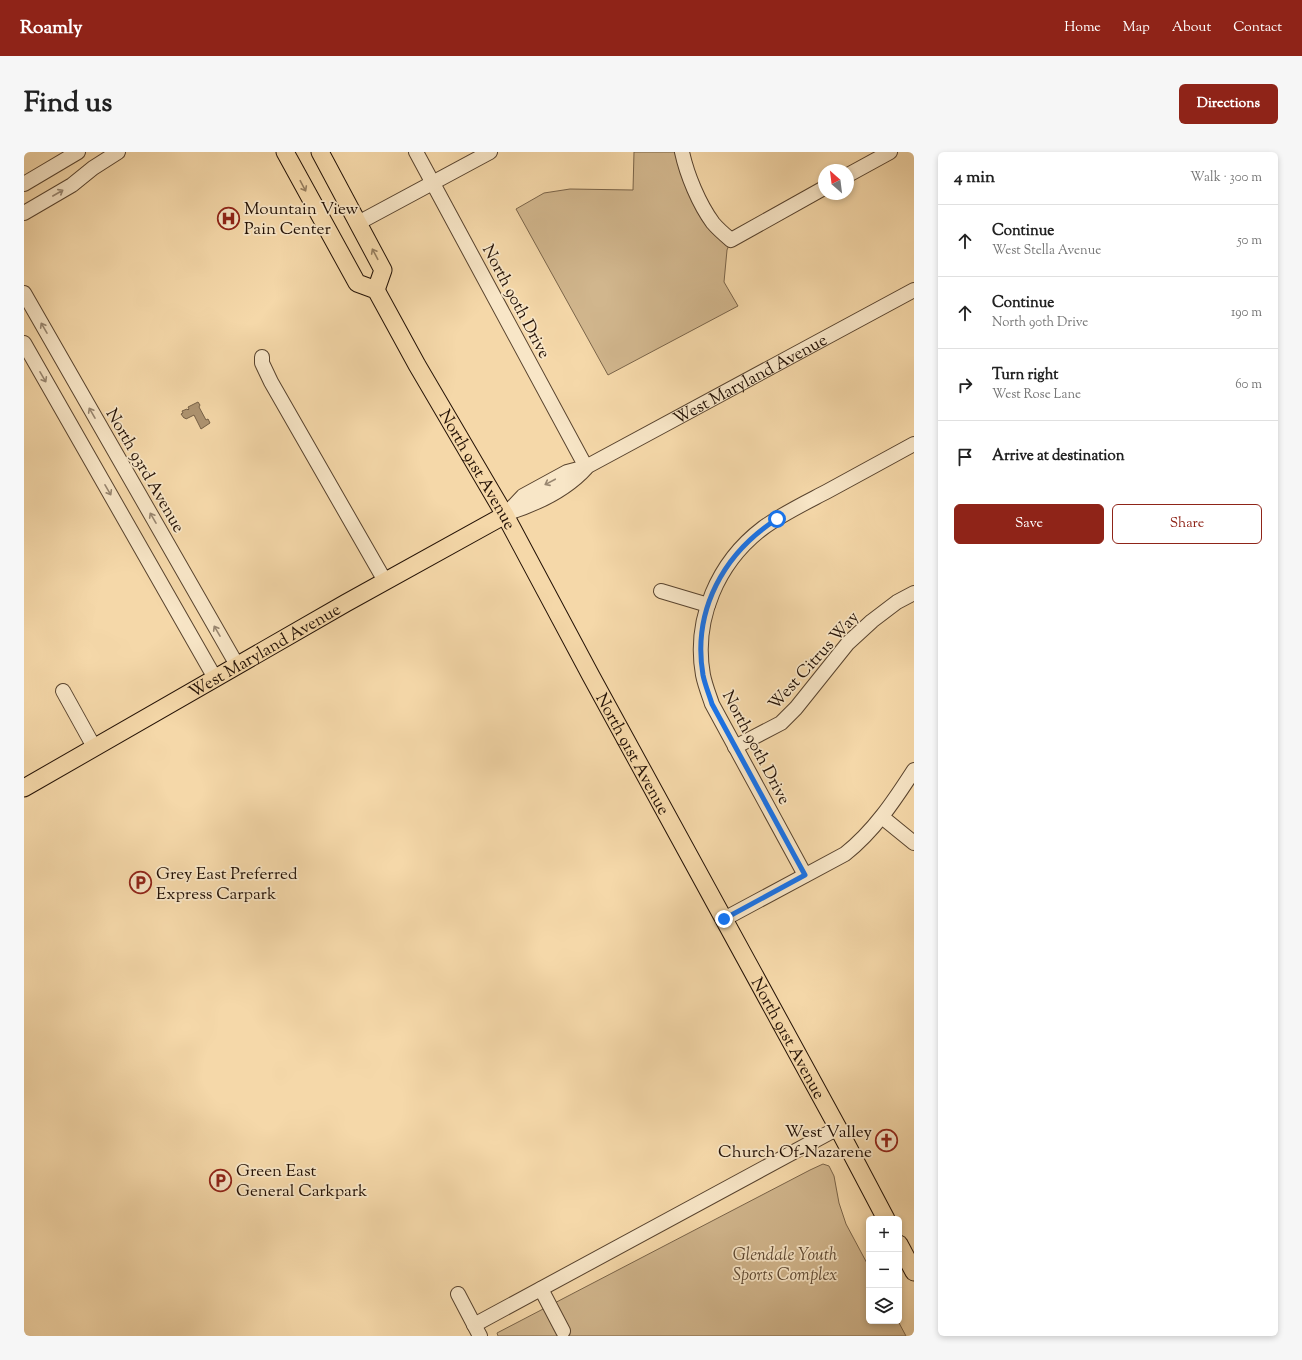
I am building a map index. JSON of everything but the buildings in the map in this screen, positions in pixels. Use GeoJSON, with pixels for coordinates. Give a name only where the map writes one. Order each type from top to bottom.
{"type":"FeatureCollection","features":[{"type":"Feature","properties":{"kind":"main road"},"geometry":{"type":"LineString","coordinates":[[285,152],[356,283],[376,290],[383,270],[320,152]]}},
{"type":"Feature","properties":{"kind":"main road","name":"North 91st Avenue"},"geometry":{"type":"LineString","coordinates":[[376,290],[417,365],[505,515],[884,1216]]}},
{"type":"Feature","properties":{"kind":"main road","name":"West Maryland Avenue"},"geometry":{"type":"LineString","coordinates":[[24,788],[214,678],[505,515]]}},
{"type":"Feature","properties":{"kind":"main road"},"geometry":{"type":"LineString","coordinates":[[902,1250],[914,1272]]}},
{"type":"Feature","properties":{"kind":"street"},"geometry":{"type":"LineString","coordinates":[[24,184],[78,152]]}},
{"type":"Feature","properties":{"kind":"street"},"geometry":{"type":"LineString","coordinates":[[24,213],[72,185],[118,152]]}},
{"type":"Feature","properties":{"kind":"street","name":"North 90th Drive"},"geometry":{"type":"LineString","coordinates":[[416,152],[586,467]]}},
{"type":"Feature","properties":{"kind":"street"},"geometry":{"type":"LineString","coordinates":[[358,223],[490,152]]}},
{"type":"Feature","properties":{"kind":"street"},"geometry":{"type":"LineString","coordinates":[[682,152],[691,182],[700,200],[713,223],[731,240],[818,191]]}},
{"type":"Feature","properties":{"kind":"street"},"geometry":{"type":"LineString","coordinates":[[854,172],[890,152]]}},
{"type":"Feature","properties":{"kind":"street","name":"West Maryland Avenue"},"geometry":{"type":"LineString","coordinates":[[505,515],[528,507],[561,489],[576,478],[586,467],[914,290]]}},
{"type":"Feature","properties":{"kind":"street","name":"North 93rd Avenue"},"geometry":{"type":"LineString","coordinates":[[24,293],[237,665]]}},
{"type":"Feature","properties":{"kind":"street"},"geometry":{"type":"LineString","coordinates":[[24,343],[214,678]]}},
{"type":"Feature","properties":{"kind":"street"},"geometry":{"type":"LineString","coordinates":[[262,357],[262,363],[271,382],[386,581]]}},
{"type":"Feature","properties":{"kind":"street","name":"North 90th Drive"},"geometry":{"type":"LineString","coordinates":[[805,875],[712,704],[703,675],[701,655],[704,620],[716,583],[726,567],[737,552],[763,528],[792,510],[914,444]]}},
{"type":"Feature","properties":{"kind":"street"},"geometry":{"type":"LineString","coordinates":[[661,591],[708,605]]}},
{"type":"Feature","properties":{"kind":"street","name":"West Citrus Way"},"geometry":{"type":"LineString","coordinates":[[735,747],[781,722],[796,708],[848,643],[872,621],[897,602],[914,593]]}},
{"type":"Feature","properties":{"kind":"street"},"geometry":{"type":"LineString","coordinates":[[63,691],[94,748]]}},
{"type":"Feature","properties":{"kind":"street"},"geometry":{"type":"LineString","coordinates":[[724,919],[850,850],[882,817],[914,770]]}},
{"type":"Feature","properties":{"kind":"street"},"geometry":{"type":"LineString","coordinates":[[882,817],[914,843]]}},
{"type":"Feature","properties":{"kind":"street"},"geometry":{"type":"LineString","coordinates":[[458,1294],[477,1330],[540,1289],[838,1128]]}},
{"type":"Feature","properties":{"kind":"street"},"geometry":{"type":"LineString","coordinates":[[540,1289],[563,1331]]}},
{"type":"Feature","properties":{"kind":"green space"},"geometry":{"type":"Polygon","coordinates":[[[634,152],[682,152],[691,182],[731,240],[727,250],[724,282],[738,306],[608,375],[516,209],[544,193],[570,189],[633,190],[634,152]]]}},
{"type":"Feature","properties":{"kind":"green space","name":"Glendale Youth Sports Complex"},"geometry":{"type":"Polygon","coordinates":[[[823,1164],[829,1166],[834,1176],[839,1203],[846,1224],[866,1261],[866,1324],[900,1324],[906,1336],[498,1336],[497,1333],[823,1164]]]}},
{"type":"Feature","properties":{"kind":"shaded area"},"geometry":{"type":"Polygon","coordinates":[[[198,402],[206,420],[208,419],[210,423],[201,429],[194,415],[186,419],[181,414],[183,413],[182,411],[188,410],[188,407],[198,402]]]}},
{"type":"Feature","properties":{"kind":"place","name":"Mountain View Pain Center"},"geometry":{"type":"Point","coordinates":[229,218]}},
{"type":"Feature","properties":{"kind":"place","name":"Grey East Preferred Express Carpark"},"geometry":{"type":"Point","coordinates":[140,883]}},
{"type":"Feature","properties":{"kind":"place","name":"West Valley Church Of-Nazarene"},"geometry":{"type":"Point","coordinates":[887,1141]}},
{"type":"Feature","properties":{"kind":"place","name":"Green East General Carkpark"},"geometry":{"type":"Point","coordinates":[220,1180]}},
{"type":"Feature","properties":{"kind":"route"},"geometry":{"type":"LineString","coordinates":[[724,919],[805,875],[712,704],[703,675],[701,655],[704,620],[716,583],[737,552],[763,528],[777,519]]}}]}
